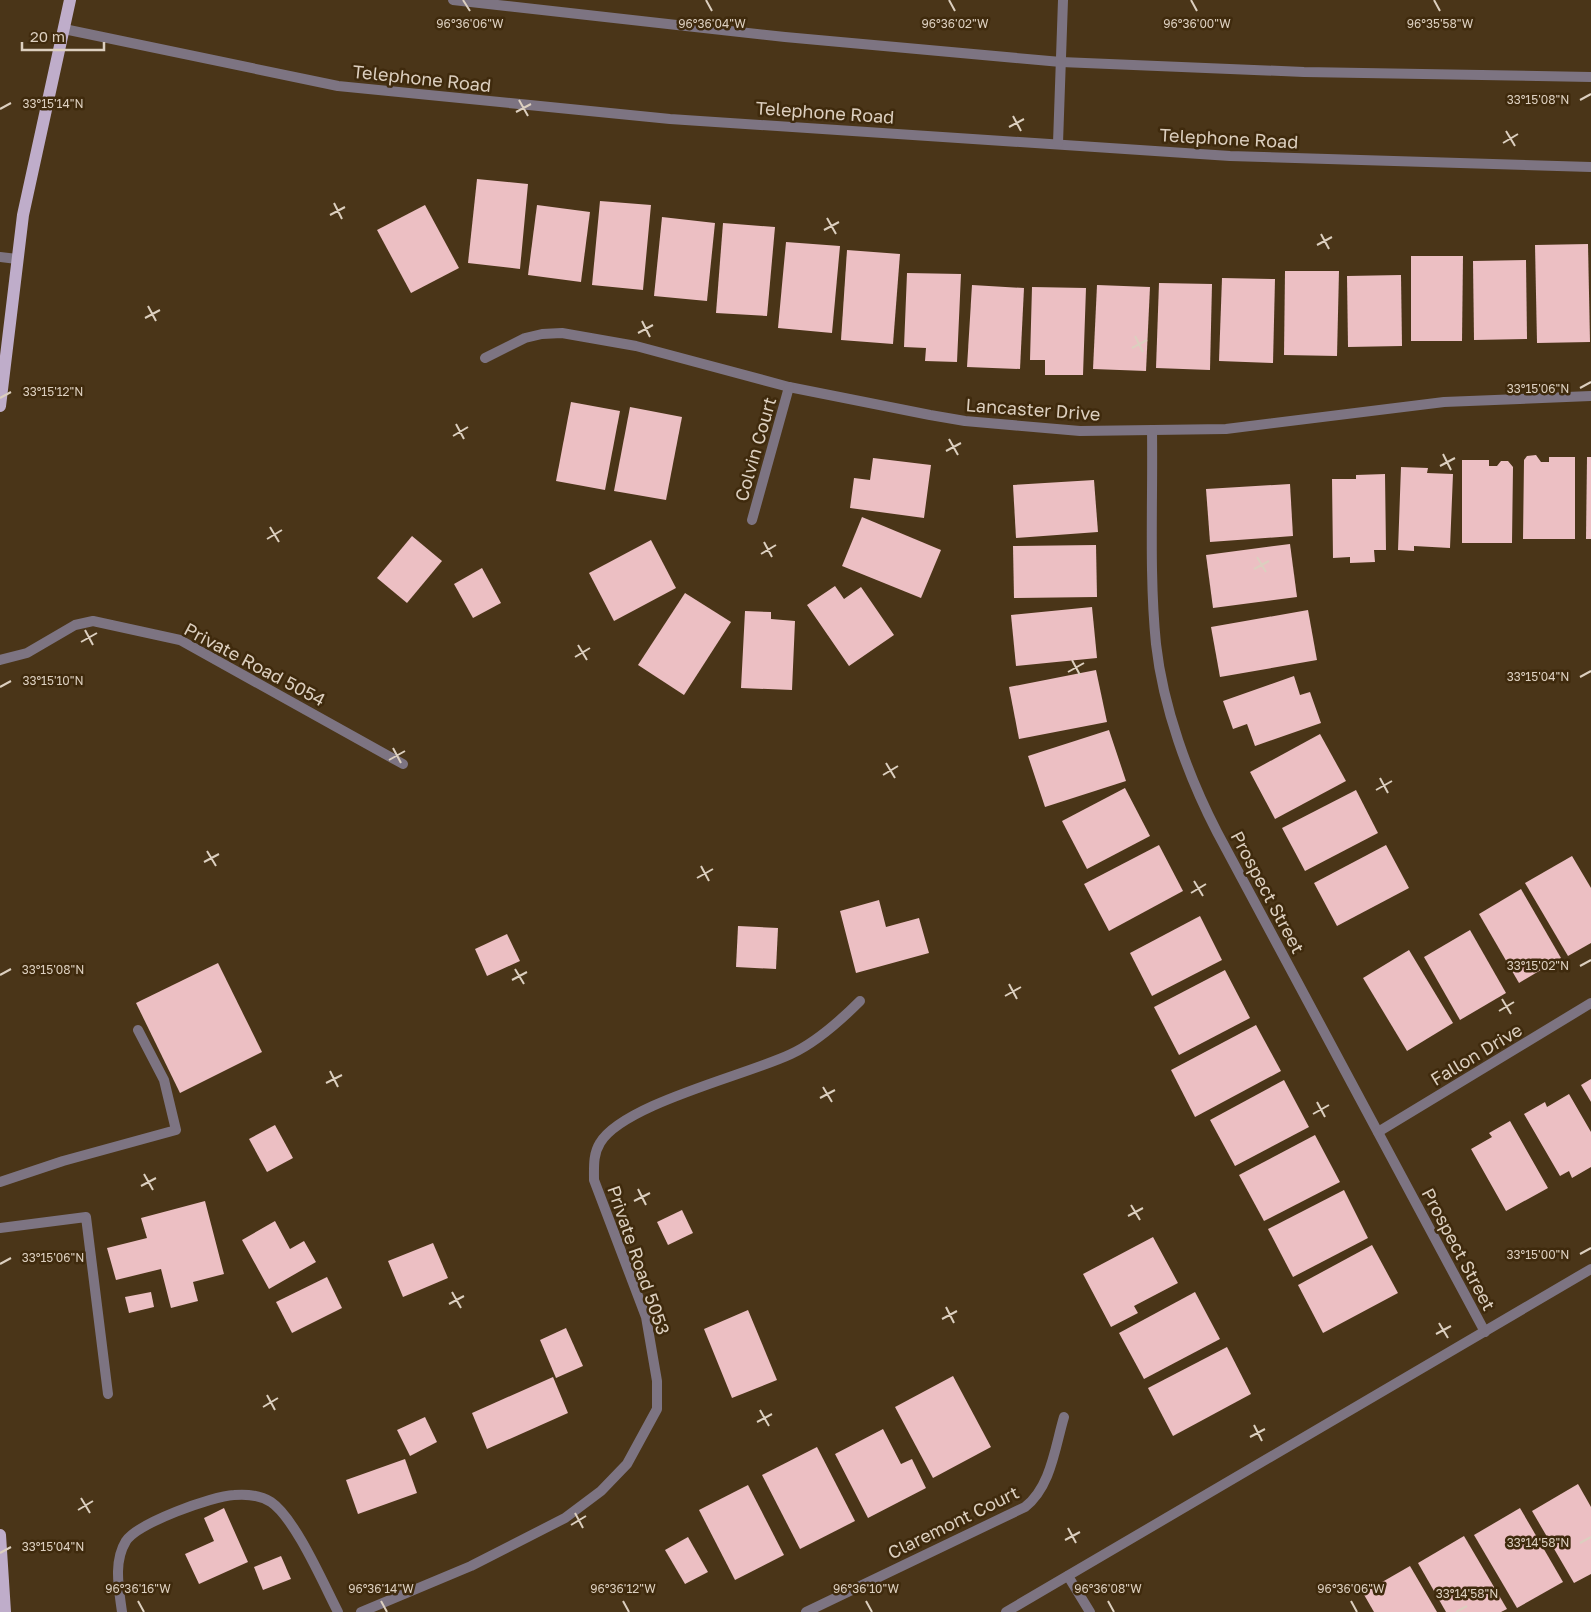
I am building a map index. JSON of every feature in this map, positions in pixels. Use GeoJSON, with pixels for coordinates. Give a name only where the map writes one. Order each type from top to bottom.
{"type":"FeatureCollection","features":[{"type":"Feature","properties":{"kind":"main road"},"geometry":{"type":"LineString","coordinates":[[0,406],[17,259],[34,161],[70,0]]}},
{"type":"Feature","properties":{"kind":"main road"},"geometry":{"type":"LineString","coordinates":[[0,1535],[5,1612]]}},
{"type":"Feature","properties":{"kind":"street"},"geometry":{"type":"LineString","coordinates":[[453,0],[785,37],[1061,62],[1304,72],[1591,77]]}},
{"type":"Feature","properties":{"kind":"street"},"geometry":{"type":"LineString","coordinates":[[1058,143],[1063,0]]}},
{"type":"Feature","properties":{"kind":"street","name":"Telephone Road"},"geometry":{"type":"LineString","coordinates":[[64,30],[338,86],[670,119],[1058,143],[1230,156],[1591,167]]}},
{"type":"Feature","properties":{"kind":"street"},"geometry":{"type":"LineString","coordinates":[[0,257],[17,259]]}},
{"type":"Feature","properties":{"kind":"street","name":"Lancaster Drive"},"geometry":{"type":"LineString","coordinates":[[485,358],[525,338],[542,334],[562,333],[636,346],[789,387],[966,421],[1080,431],[1226,428],[1444,402],[1591,396]]}},
{"type":"Feature","properties":{"kind":"street","name":"Colvin Court"},"geometry":{"type":"LineString","coordinates":[[752,520],[789,387]]}},
{"type":"Feature","properties":{"kind":"street","name":"Prospect Street"},"geometry":{"type":"LineString","coordinates":[[1152,430],[1156,645],[1171,710],[1190,775],[1217,832],[1485,1332]]}},
{"type":"Feature","properties":{"kind":"street","name":"Private Road 5054"},"geometry":{"type":"LineString","coordinates":[[0,660],[28,653],[75,625],[93,621],[180,640],[403,764]]}},
{"type":"Feature","properties":{"kind":"street","name":"Private Road 5053"},"geometry":{"type":"LineString","coordinates":[[361,1612],[471,1566],[564,1518],[601,1491],[627,1464],[657,1409],[658,1381],[646,1317],[594,1180],[594,1159],[600,1141],[615,1126],[640,1111],[792,1054],[839,1022],[860,1001]]}},
{"type":"Feature","properties":{"kind":"street","name":"Fallon Drive"},"geometry":{"type":"LineString","coordinates":[[1378,1132],[1591,1003]]}},
{"type":"Feature","properties":{"kind":"street"},"geometry":{"type":"LineString","coordinates":[[0,1182],[63,1161],[176,1130],[164,1080],[138,1030]]}},
{"type":"Feature","properties":{"kind":"street"},"geometry":{"type":"LineString","coordinates":[[0,1228],[86,1217],[108,1394]]}},
{"type":"Feature","properties":{"kind":"street"},"geometry":{"type":"LineString","coordinates":[[1006,1612],[1591,1269]]}},
{"type":"Feature","properties":{"kind":"street","name":"Claremont Court"},"geometry":{"type":"LineString","coordinates":[[806,1612],[1025,1507],[1036,1498],[1045,1482],[1064,1417]]}},
{"type":"Feature","properties":{"kind":"street"},"geometry":{"type":"LineString","coordinates":[[122,1612],[118,1578],[120,1554],[127,1540],[143,1527],[175,1512],[232,1495],[254,1495],[271,1502],[290,1523],[338,1612]]}},
{"type":"Feature","properties":{"kind":"street"},"geometry":{"type":"LineString","coordinates":[[1068,1576],[1090,1612]]}},
{"type":"Feature","properties":{"kind":"building"},"geometry":{"type":"Polygon","coordinates":[[[477,179],[528,184],[520,269],[468,263],[477,179]]]}},
{"type":"Feature","properties":{"kind":"building"},"geometry":{"type":"Polygon","coordinates":[[[600,201],[651,205],[643,290],[592,285],[600,201]]]}},
{"type":"Feature","properties":{"kind":"building"},"geometry":{"type":"Polygon","coordinates":[[[425,205],[459,268],[411,293],[377,230],[425,205]]]}},
{"type":"Feature","properties":{"kind":"building"},"geometry":{"type":"Polygon","coordinates":[[[537,205],[590,212],[581,282],[528,275],[537,205]]]}},
{"type":"Feature","properties":{"kind":"building"},"geometry":{"type":"Polygon","coordinates":[[[662,217],[715,223],[707,301],[654,296],[662,217]]]}},
{"type":"Feature","properties":{"kind":"building"},"geometry":{"type":"Polygon","coordinates":[[[723,223],[775,227],[767,316],[716,313],[723,223]]]}},
{"type":"Feature","properties":{"kind":"building"},"geometry":{"type":"Polygon","coordinates":[[[786,242],[840,246],[832,333],[778,328],[786,242]]]}},
{"type":"Feature","properties":{"kind":"building"},"geometry":{"type":"Polygon","coordinates":[[[1588,244],[1590,342],[1537,343],[1535,245],[1588,244]]]}},
{"type":"Feature","properties":{"kind":"building"},"geometry":{"type":"Polygon","coordinates":[[[847,250],[900,254],[893,344],[841,340],[847,250]]]}},
{"type":"Feature","properties":{"kind":"building"},"geometry":{"type":"Polygon","coordinates":[[[1411,256],[1463,256],[1462,341],[1411,341],[1411,256]]]}},
{"type":"Feature","properties":{"kind":"building"},"geometry":{"type":"Polygon","coordinates":[[[1526,260],[1527,339],[1474,340],[1473,261],[1526,260]]]}},
{"type":"Feature","properties":{"kind":"building"},"geometry":{"type":"Polygon","coordinates":[[[1285,271],[1339,271],[1337,356],[1284,355],[1285,271]]]}},
{"type":"Feature","properties":{"kind":"building"},"geometry":{"type":"Polygon","coordinates":[[[907,273],[961,274],[957,362],[925,361],[926,348],[904,347],[907,273]]]}},
{"type":"Feature","properties":{"kind":"building"},"geometry":{"type":"Polygon","coordinates":[[[1401,275],[1402,346],[1348,347],[1347,276],[1401,275]]]}},
{"type":"Feature","properties":{"kind":"building"},"geometry":{"type":"Polygon","coordinates":[[[1222,278],[1275,279],[1273,363],[1219,361],[1222,278]]]}},
{"type":"Feature","properties":{"kind":"building"},"geometry":{"type":"Polygon","coordinates":[[[1159,283],[1212,284],[1210,370],[1156,368],[1159,283]]]}},
{"type":"Feature","properties":{"kind":"building"},"geometry":{"type":"Polygon","coordinates":[[[972,285],[1024,288],[1020,369],[967,367],[972,285]]]}},
{"type":"Feature","properties":{"kind":"building"},"geometry":{"type":"Polygon","coordinates":[[[1097,285],[1150,287],[1146,371],[1093,369],[1097,285]]]}},
{"type":"Feature","properties":{"kind":"building"},"geometry":{"type":"Polygon","coordinates":[[[1032,287],[1086,288],[1083,375],[1045,375],[1045,360],[1030,360],[1032,287]]]}},
{"type":"Feature","properties":{"kind":"building"},"geometry":{"type":"Polygon","coordinates":[[[571,402],[620,411],[605,490],[556,481],[571,402]]]}},
{"type":"Feature","properties":{"kind":"building"},"geometry":{"type":"Polygon","coordinates":[[[630,407],[682,417],[666,500],[614,491],[630,407]]]}},
{"type":"Feature","properties":{"kind":"building"},"geometry":{"type":"Polygon","coordinates":[[[1536,455],[1541,462],[1549,462],[1549,457],[1575,457],[1575,539],[1523,539],[1524,460],[1527,456],[1536,455]]]}},
{"type":"Feature","properties":{"kind":"building"},"geometry":{"type":"Polygon","coordinates":[[[1587,457],[1591,457],[1591,539],[1586,539],[1587,457]]]}},
{"type":"Feature","properties":{"kind":"building"},"geometry":{"type":"Polygon","coordinates":[[[873,458],[931,465],[924,518],[850,508],[854,478],[870,480],[873,458]]]}},
{"type":"Feature","properties":{"kind":"building"},"geometry":{"type":"Polygon","coordinates":[[[1462,460],[1489,460],[1489,466],[1497,466],[1501,461],[1508,461],[1513,467],[1512,543],[1462,543],[1462,460]]]}},
{"type":"Feature","properties":{"kind":"building"},"geometry":{"type":"Polygon","coordinates":[[[1401,467],[1428,468],[1427,473],[1453,474],[1450,548],[1414,546],[1414,551],[1398,550],[1401,467]]]}},
{"type":"Feature","properties":{"kind":"building"},"geometry":{"type":"Polygon","coordinates":[[[1385,474],[1386,550],[1374,550],[1375,562],[1350,563],[1350,557],[1333,558],[1332,479],[1356,479],[1356,475],[1385,474]]]}},
{"type":"Feature","properties":{"kind":"building"},"geometry":{"type":"Polygon","coordinates":[[[1094,480],[1098,532],[1016,538],[1013,485],[1094,480]]]}},
{"type":"Feature","properties":{"kind":"building"},"geometry":{"type":"Polygon","coordinates":[[[1290,484],[1293,536],[1210,542],[1206,489],[1290,484]]]}},
{"type":"Feature","properties":{"kind":"building"},"geometry":{"type":"Polygon","coordinates":[[[862,517],[941,550],[921,598],[842,566],[862,517]]]}},
{"type":"Feature","properties":{"kind":"building"},"geometry":{"type":"Polygon","coordinates":[[[412,536],[442,561],[407,603],[377,578],[412,536]]]}},
{"type":"Feature","properties":{"kind":"building"},"geometry":{"type":"Polygon","coordinates":[[[651,540],[676,588],[614,621],[589,573],[651,540]]]}},
{"type":"Feature","properties":{"kind":"building"},"geometry":{"type":"Polygon","coordinates":[[[1290,544],[1297,597],[1213,608],[1206,555],[1290,544]]]}},
{"type":"Feature","properties":{"kind":"building"},"geometry":{"type":"Polygon","coordinates":[[[1096,545],[1097,597],[1014,598],[1013,546],[1096,545]]]}},
{"type":"Feature","properties":{"kind":"building"},"geometry":{"type":"Polygon","coordinates":[[[482,568],[501,603],[473,618],[454,584],[482,568]]]}},
{"type":"Feature","properties":{"kind":"building"},"geometry":{"type":"Polygon","coordinates":[[[835,586],[844,599],[861,587],[894,635],[849,666],[807,605],[835,586]]]}},
{"type":"Feature","properties":{"kind":"building"},"geometry":{"type":"Polygon","coordinates":[[[685,593],[731,622],[684,695],[638,665],[685,593]]]}},
{"type":"Feature","properties":{"kind":"building"},"geometry":{"type":"Polygon","coordinates":[[[1092,607],[1097,658],[1016,666],[1011,615],[1092,607]]]}},
{"type":"Feature","properties":{"kind":"building"},"geometry":{"type":"Polygon","coordinates":[[[1308,610],[1317,660],[1220,677],[1211,627],[1308,610]]]}},
{"type":"Feature","properties":{"kind":"building"},"geometry":{"type":"Polygon","coordinates":[[[745,611],[771,612],[771,619],[795,621],[792,690],[741,688],[745,611]]]}},
{"type":"Feature","properties":{"kind":"building"},"geometry":{"type":"Polygon","coordinates":[[[1096,670],[1107,722],[1019,739],[1009,687],[1096,670]]]}},
{"type":"Feature","properties":{"kind":"building"},"geometry":{"type":"Polygon","coordinates":[[[1294,676],[1300,695],[1310,692],[1321,723],[1255,746],[1247,724],[1233,729],[1223,701],[1294,676]]]}},
{"type":"Feature","properties":{"kind":"building"},"geometry":{"type":"Polygon","coordinates":[[[1109,730],[1126,781],[1045,807],[1028,756],[1109,730]]]}},
{"type":"Feature","properties":{"kind":"building"},"geometry":{"type":"Polygon","coordinates":[[[1320,734],[1346,781],[1275,819],[1250,772],[1320,734]]]}},
{"type":"Feature","properties":{"kind":"building"},"geometry":{"type":"Polygon","coordinates":[[[1125,788],[1150,836],[1087,869],[1062,821],[1125,788]]]}},
{"type":"Feature","properties":{"kind":"building"},"geometry":{"type":"Polygon","coordinates":[[[1356,790],[1378,833],[1305,871],[1282,828],[1356,790]]]}},
{"type":"Feature","properties":{"kind":"building"},"geometry":{"type":"Polygon","coordinates":[[[1159,845],[1183,891],[1109,931],[1084,884],[1159,845]]]}},
{"type":"Feature","properties":{"kind":"building"},"geometry":{"type":"Polygon","coordinates":[[[1386,845],[1409,888],[1337,926],[1314,883],[1386,845]]]}},
{"type":"Feature","properties":{"kind":"building"},"geometry":{"type":"Polygon","coordinates":[[[1572,856],[1591,888],[1591,943],[1568,956],[1525,883],[1572,856]]]}},
{"type":"Feature","properties":{"kind":"building"},"geometry":{"type":"Polygon","coordinates":[[[1521,889],[1561,958],[1519,983],[1479,914],[1521,889]]]}},
{"type":"Feature","properties":{"kind":"building"},"geometry":{"type":"Polygon","coordinates":[[[879,900],[886,927],[919,918],[929,953],[856,973],[840,911],[879,900]]]}},
{"type":"Feature","properties":{"kind":"building"},"geometry":{"type":"Polygon","coordinates":[[[1200,916],[1222,960],[1152,996],[1130,953],[1200,916]]]}},
{"type":"Feature","properties":{"kind":"building"},"geometry":{"type":"Polygon","coordinates":[[[738,926],[778,928],[776,969],[736,967],[738,926]]]}},
{"type":"Feature","properties":{"kind":"building"},"geometry":{"type":"Polygon","coordinates":[[[1470,930],[1506,993],[1460,1020],[1424,957],[1470,930]]]}},
{"type":"Feature","properties":{"kind":"building"},"geometry":{"type":"Polygon","coordinates":[[[507,934],[520,961],[487,976],[475,949],[507,934]]]}},
{"type":"Feature","properties":{"kind":"building"},"geometry":{"type":"Polygon","coordinates":[[[1409,950],[1453,1023],[1407,1051],[1363,978],[1409,950]]]}},
{"type":"Feature","properties":{"kind":"building"},"geometry":{"type":"Polygon","coordinates":[[[218,963],[262,1052],[180,1093],[136,1003],[218,963]]]}},
{"type":"Feature","properties":{"kind":"building"},"geometry":{"type":"Polygon","coordinates":[[[1225,970],[1250,1018],[1179,1055],[1154,1007],[1225,970]]]}},
{"type":"Feature","properties":{"kind":"building"},"geometry":{"type":"Polygon","coordinates":[[[1256,1025],[1281,1071],[1195,1117],[1171,1070],[1256,1025]]]}},
{"type":"Feature","properties":{"kind":"building"},"geometry":{"type":"Polygon","coordinates":[[[1591,1079],[1591,1102],[1581,1085],[1591,1079]]]}},
{"type":"Feature","properties":{"kind":"building"},"geometry":{"type":"Polygon","coordinates":[[[1284,1080],[1309,1127],[1235,1166],[1210,1120],[1284,1080]]]}},
{"type":"Feature","properties":{"kind":"building"},"geometry":{"type":"Polygon","coordinates":[[[1569,1094],[1591,1132],[1591,1167],[1572,1178],[1569,1171],[1560,1176],[1524,1114],[1545,1102],[1547,1107],[1569,1094]]]}},
{"type":"Feature","properties":{"kind":"building"},"geometry":{"type":"Polygon","coordinates":[[[1510,1121],[1548,1188],[1506,1211],[1471,1149],[1492,1137],[1489,1133],[1510,1121]]]}},
{"type":"Feature","properties":{"kind":"building"},"geometry":{"type":"Polygon","coordinates":[[[275,1125],[293,1158],[267,1172],[249,1139],[275,1125]]]}},
{"type":"Feature","properties":{"kind":"building"},"geometry":{"type":"Polygon","coordinates":[[[1315,1135],[1340,1182],[1264,1221],[1239,1175],[1315,1135]]]}},
{"type":"Feature","properties":{"kind":"building"},"geometry":{"type":"Polygon","coordinates":[[[1344,1190],[1368,1238],[1293,1277],[1268,1229],[1344,1190]]]}},
{"type":"Feature","properties":{"kind":"building"},"geometry":{"type":"Polygon","coordinates":[[[205,1201],[224,1274],[193,1282],[198,1301],[171,1308],[161,1269],[116,1280],[107,1248],[147,1238],[141,1218],[205,1201]]]}},
{"type":"Feature","properties":{"kind":"building"},"geometry":{"type":"Polygon","coordinates":[[[682,1210],[693,1233],[668,1245],[657,1222],[682,1210]]]}},
{"type":"Feature","properties":{"kind":"building"},"geometry":{"type":"Polygon","coordinates":[[[275,1221],[290,1249],[304,1241],[316,1262],[269,1289],[242,1240],[275,1221]]]}},
{"type":"Feature","properties":{"kind":"building"},"geometry":{"type":"Polygon","coordinates":[[[1153,1237],[1178,1283],[1134,1306],[1138,1313],[1111,1327],[1083,1274],[1153,1237]]]}},
{"type":"Feature","properties":{"kind":"building"},"geometry":{"type":"Polygon","coordinates":[[[433,1243],[448,1278],[403,1297],[388,1261],[433,1243]]]}},
{"type":"Feature","properties":{"kind":"building"},"geometry":{"type":"Polygon","coordinates":[[[1372,1245],[1398,1293],[1323,1333],[1298,1285],[1372,1245]]]}},
{"type":"Feature","properties":{"kind":"building"},"geometry":{"type":"Polygon","coordinates":[[[327,1277],[342,1308],[292,1333],[276,1302],[327,1277]]]}},
{"type":"Feature","properties":{"kind":"building"},"geometry":{"type":"Polygon","coordinates":[[[151,1292],[154,1307],[129,1313],[125,1297],[151,1292]]]}},
{"type":"Feature","properties":{"kind":"building"},"geometry":{"type":"Polygon","coordinates":[[[1195,1292],[1220,1339],[1144,1379],[1119,1333],[1195,1292]]]}},
{"type":"Feature","properties":{"kind":"building"},"geometry":{"type":"Polygon","coordinates":[[[748,1310],[777,1380],[732,1398],[704,1329],[748,1310]]]}},
{"type":"Feature","properties":{"kind":"building"},"geometry":{"type":"Polygon","coordinates":[[[566,1328],[583,1366],[556,1378],[540,1340],[566,1328]]]}},
{"type":"Feature","properties":{"kind":"building"},"geometry":{"type":"Polygon","coordinates":[[[1227,1347],[1251,1394],[1173,1436],[1148,1388],[1227,1347]]]}},
{"type":"Feature","properties":{"kind":"building"},"geometry":{"type":"Polygon","coordinates":[[[953,1376],[991,1447],[933,1478],[895,1407],[953,1376]]]}},
{"type":"Feature","properties":{"kind":"building"},"geometry":{"type":"Polygon","coordinates":[[[553,1377],[568,1413],[487,1449],[472,1413],[553,1377]]]}},
{"type":"Feature","properties":{"kind":"building"},"geometry":{"type":"Polygon","coordinates":[[[425,1417],[437,1442],[410,1456],[397,1430],[425,1417]]]}},
{"type":"Feature","properties":{"kind":"building"},"geometry":{"type":"Polygon","coordinates":[[[883,1429],[901,1464],[912,1459],[926,1488],[868,1518],[835,1454],[883,1429]]]}},
{"type":"Feature","properties":{"kind":"building"},"geometry":{"type":"Polygon","coordinates":[[[817,1447],[855,1521],[800,1549],[762,1475],[817,1447]]]}},
{"type":"Feature","properties":{"kind":"building"},"geometry":{"type":"Polygon","coordinates":[[[405,1459],[417,1493],[358,1514],[346,1480],[405,1459]]]}},
{"type":"Feature","properties":{"kind":"building"},"geometry":{"type":"Polygon","coordinates":[[[1578,1484],[1591,1507],[1591,1574],[1574,1583],[1532,1511],[1578,1484]]]}},
{"type":"Feature","properties":{"kind":"building"},"geometry":{"type":"Polygon","coordinates":[[[748,1485],[784,1555],[735,1580],[699,1510],[748,1485]]]}},
{"type":"Feature","properties":{"kind":"building"},"geometry":{"type":"Polygon","coordinates":[[[224,1508],[248,1562],[199,1584],[185,1554],[214,1541],[204,1518],[224,1508]]]}},
{"type":"Feature","properties":{"kind":"building"},"geometry":{"type":"Polygon","coordinates":[[[1520,1508],[1563,1582],[1517,1608],[1474,1535],[1520,1508]]]}},
{"type":"Feature","properties":{"kind":"building"},"geometry":{"type":"Polygon","coordinates":[[[1464,1536],[1507,1609],[1501,1612],[1446,1612],[1418,1563],[1464,1536]]]}},
{"type":"Feature","properties":{"kind":"building"},"geometry":{"type":"Polygon","coordinates":[[[688,1537],[708,1572],[685,1584],[665,1550],[688,1537]]]}},
{"type":"Feature","properties":{"kind":"building"},"geometry":{"type":"Polygon","coordinates":[[[281,1556],[291,1579],[263,1590],[254,1567],[281,1556]]]}},
{"type":"Feature","properties":{"kind":"building"},"geometry":{"type":"Polygon","coordinates":[[[1410,1566],[1437,1612],[1374,1612],[1363,1593],[1410,1566]]]}}]}
